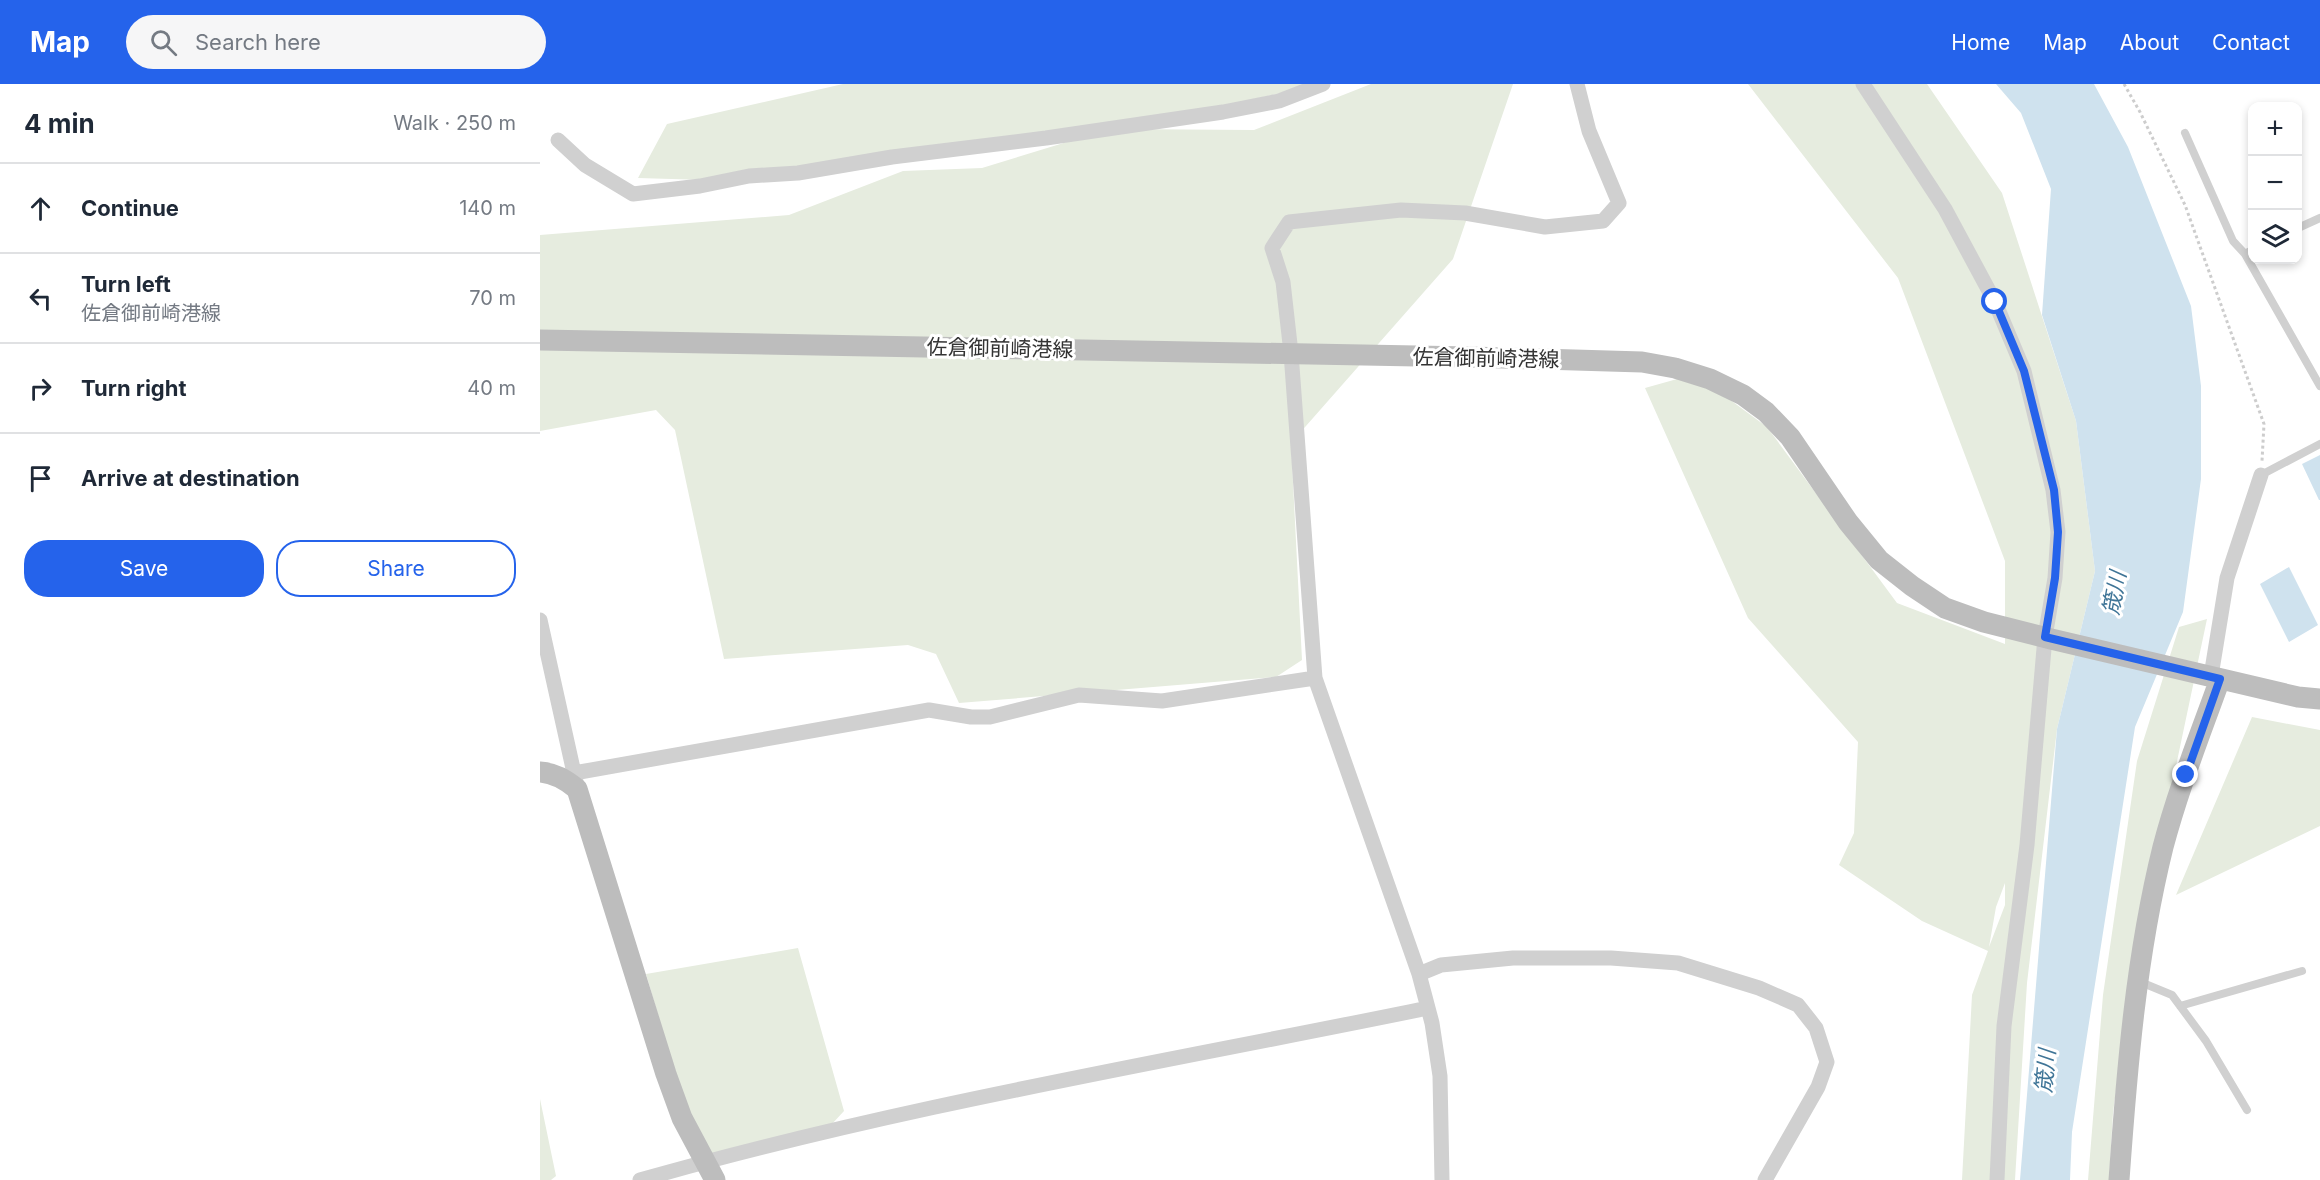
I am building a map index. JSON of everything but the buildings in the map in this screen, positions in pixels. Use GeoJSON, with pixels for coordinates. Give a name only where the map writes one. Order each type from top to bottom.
{"type":"FeatureCollection","features":[{"type":"Feature","properties":{"kind":"main road","name":"佐倉御前崎港線"},"geometry":{"type":"LineString","coordinates":[[540,340],[1291,353],[1642,362],[1675,368],[1710,379],[1743,395],[1766,412],[1790,437],[1848,522],[1880,560],[1912,586],[1945,608],[1984,622],[2048,638],[2298,697],[2320,699]]}},
{"type":"Feature","properties":{"kind":"main road"},"geometry":{"type":"LineString","coordinates":[[2120,1180],[2137,981],[2145,930],[2164,846],[2216,678]]}},
{"type":"Feature","properties":{"kind":"main road"},"geometry":{"type":"LineString","coordinates":[[540,772],[549,772],[575,781],[666,1074],[682,1118],[710,1171]]}},
{"type":"Feature","properties":{"kind":"street"},"geometry":{"type":"LineString","coordinates":[[558,140],[585,165],[633,194],[700,186],[748,176],[798,173],[892,157],[1212,114],[1279,100],[1323,84]]}},
{"type":"Feature","properties":{"kind":"street"},"geometry":{"type":"LineString","coordinates":[[1442,1180],[1440,1076],[1428,1008],[1419,975],[1315,678],[1291,353],[1283,282],[1272,248],[1289,222],[1401,210],[1465,213],[1545,227],[1603,221],[1619,203],[1589,130],[1577,84]]}},
{"type":"Feature","properties":{"kind":"street"},"geometry":{"type":"LineString","coordinates":[[1863,84],[1945,209],[1995,302],[2024,371],[2054,490],[2058,532],[2055,578],[2027,844],[2004,1026],[1997,1180]]}},
{"type":"Feature","properties":{"kind":"street"},"geometry":{"type":"LineString","coordinates":[[2216,678],[2227,578],[2261,475]]}},
{"type":"Feature","properties":{"kind":"street"},"geometry":{"type":"LineString","coordinates":[[540,620],[575,781],[929,710],[971,717],[990,717],[1079,695],[1162,701],[1315,678]]}},
{"type":"Feature","properties":{"kind":"street"},"geometry":{"type":"LineString","coordinates":[[1419,975],[1441,965],[1513,958],[1611,958],[1678,963],[1759,988],[1798,1005],[1816,1028],[1827,1062],[1818,1087],[1765,1180]]}},
{"type":"Feature","properties":{"kind":"street"},"geometry":{"type":"LineString","coordinates":[[640,1180],[710,1171],[953,1102],[1428,1008]]}},
{"type":"Feature","properties":{"kind":"lane"},"geometry":{"type":"LineString","coordinates":[[2184,133],[2233,241],[2248,251]]}},
{"type":"Feature","properties":{"kind":"lane"},"geometry":{"type":"LineString","coordinates":[[2302,226],[2320,218]]}},
{"type":"Feature","properties":{"kind":"lane"},"geometry":{"type":"LineString","coordinates":[[2255,264],[2320,386]]}},
{"type":"Feature","properties":{"kind":"lane"},"geometry":{"type":"LineString","coordinates":[[2261,475],[2320,444]]}},
{"type":"Feature","properties":{"kind":"lane"},"geometry":{"type":"LineString","coordinates":[[2180,1006],[2302,971]]}},
{"type":"Feature","properties":{"kind":"lane"},"geometry":{"type":"LineString","coordinates":[[2137,981],[2172,995],[2206,1041],[2247,1110]]}},
{"type":"Feature","properties":{"kind":"path"},"geometry":{"type":"LineString","coordinates":[[2124,84],[2185,205],[2264,424],[2261,475]]}},
{"type":"Feature","properties":{"kind":"shaded area"},"geometry":{"type":"Polygon","coordinates":[[[843,84],[1323,84],[1115,129],[1254,130],[1371,84],[1513,84],[1453,259],[1291,443],[1302,660],[1276,677],[959,703],[936,654],[908,645],[724,659],[675,430],[656,410],[540,431],[540,235],[789,215],[903,171],[982,168],[1103,131],[739,181],[638,178],[667,124],[843,84]]]}},
{"type":"Feature","properties":{"kind":"shaded area"},"geometry":{"type":"Polygon","coordinates":[[[1748,84],[1927,84],[2002,193],[2076,421],[2095,571],[2057,729],[2027,983],[2015,1180],[1962,1180],[1972,995],[1988,951],[1922,921],[1839,865],[1854,833],[1858,742],[1748,618],[1645,388],[1695,374],[1767,427],[1897,603],[2005,644],[2005,561],[1898,278],[1748,84]],[[2005,883],[1996,907],[1989,947],[2005,905],[2005,883]]]}},
{"type":"Feature","properties":{"kind":"shaded area"},"geometry":{"type":"Polygon","coordinates":[[[2207,619],[2172,785],[2139,911],[2113,1113],[2109,1180],[2088,1180],[2103,995],[2137,761],[2179,627],[2207,619]]]}},
{"type":"Feature","properties":{"kind":"shaded area"},"geometry":{"type":"Polygon","coordinates":[[[2252,717],[2320,730],[2320,826],[2176,895],[2252,717]]]}},
{"type":"Feature","properties":{"kind":"shaded area"},"geometry":{"type":"Polygon","coordinates":[[[798,948],[844,1111],[832,1124],[711,1154],[704,1144],[679,1086],[646,974],[798,948]]]}},
{"type":"Feature","properties":{"kind":"shaded area"},"geometry":{"type":"Polygon","coordinates":[[[540,1099],[556,1176],[551,1180],[540,1180],[540,1099]]]}},
{"type":"Feature","properties":{"kind":"water","name":"筬川"},"geometry":{"type":"Polygon","coordinates":[[[1996,84],[2094,84],[2128,147],[2191,306],[2201,386],[2201,479],[2183,612],[2135,727],[2072,1132],[2070,1180],[2020,1180],[2057,729],[2095,571],[2076,421],[2042,315],[2051,189],[2021,113],[1996,84]]]}},
{"type":"Feature","properties":{"kind":"water"},"geometry":{"type":"Polygon","coordinates":[[[2320,455],[2320,500],[2319,500],[2302,464],[2320,455]]]}},
{"type":"Feature","properties":{"kind":"water"},"geometry":{"type":"Polygon","coordinates":[[[2289,567],[2318,625],[2289,642],[2260,584],[2289,567]]]}},
{"type":"Feature","properties":{"kind":"route"},"geometry":{"type":"LineString","coordinates":[[1995,302],[2024,371],[2054,490],[2058,532],[2055,578],[2045,637],[2220,679],[2186,775]]}}]}
